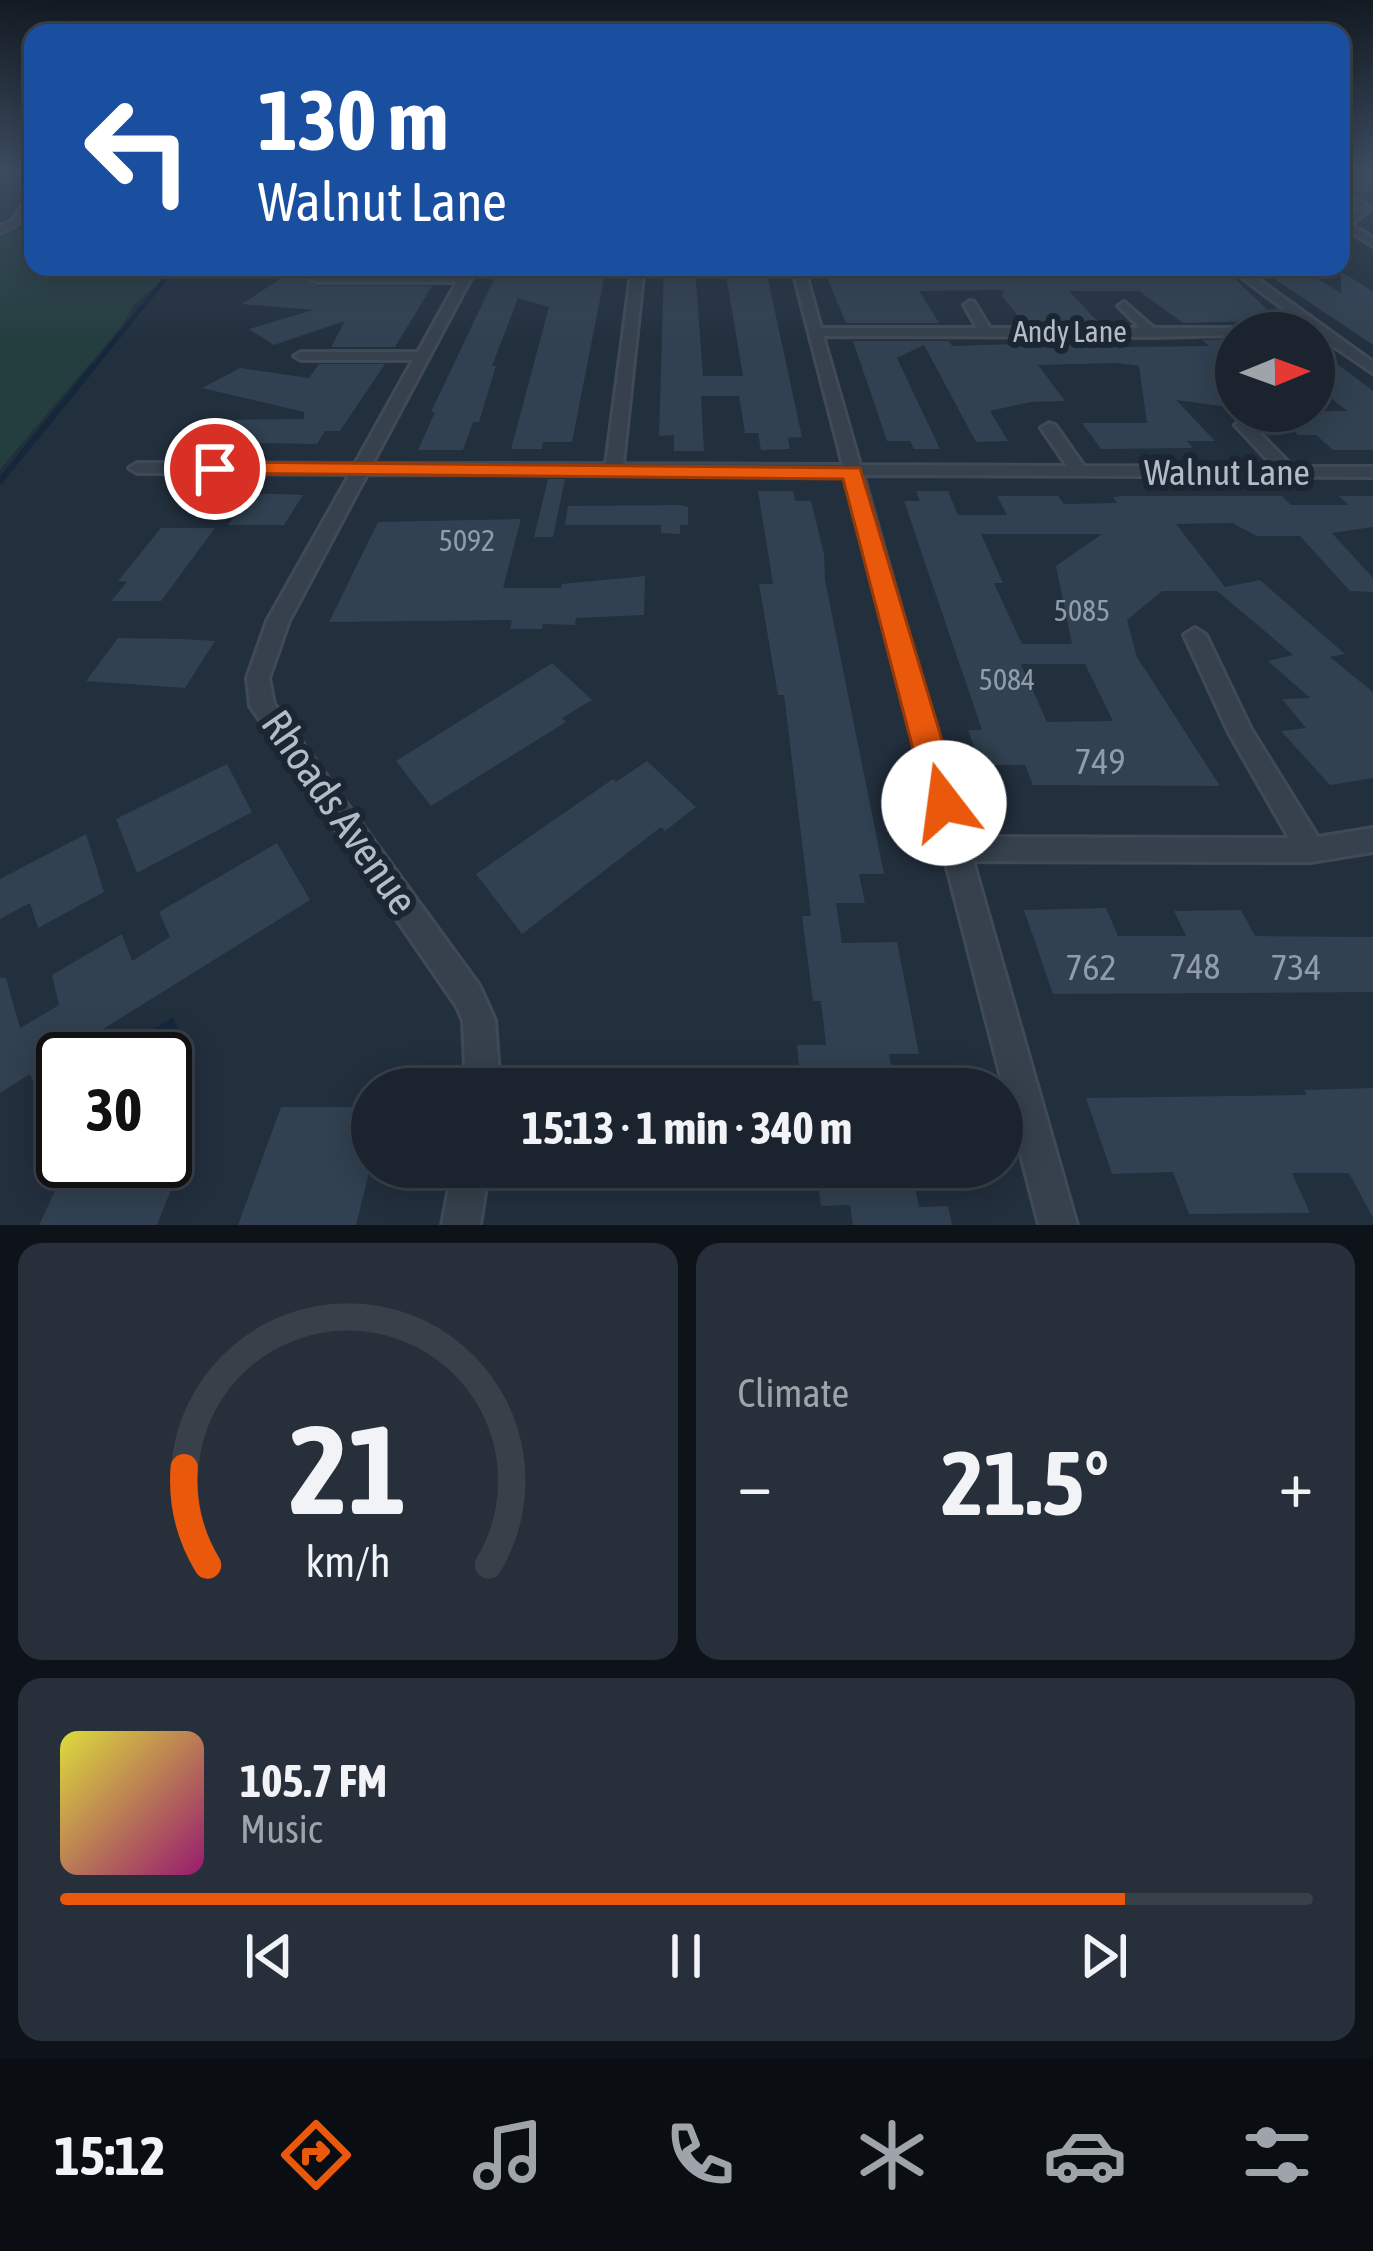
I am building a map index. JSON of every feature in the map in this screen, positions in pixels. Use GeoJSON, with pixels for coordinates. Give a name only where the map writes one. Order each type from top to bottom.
{"type":"FeatureCollection","features":[{"type":"Feature","properties":{"kind":"street"},"geometry":{"type":"LineString","coordinates":[[318,280],[403,276]]}},
{"type":"Feature","properties":{"kind":"street","name":"Rhoads Avenue"},"geometry":{"type":"LineString","coordinates":[[465,276],[268,642],[258,678],[262,706],[468,996],[479,1020],[482,1068]]}},
{"type":"Feature","properties":{"kind":"street"},"geometry":{"type":"LineString","coordinates":[[614,472],[637,276]]}},
{"type":"Feature","properties":{"kind":"street"},"geometry":{"type":"LineString","coordinates":[[800,276],[1058,1225]]}},
{"type":"Feature","properties":{"kind":"street"},"geometry":{"type":"LineString","coordinates":[[1246,276],[1296,312]]}},
{"type":"Feature","properties":{"kind":"street"},"geometry":{"type":"LineString","coordinates":[[970,305],[986,332]]}},
{"type":"Feature","properties":{"kind":"street"},"geometry":{"type":"LineString","coordinates":[[1124,306],[1152,333]]}},
{"type":"Feature","properties":{"kind":"street","name":"Andy Lane"},"geometry":{"type":"LineString","coordinates":[[816,332],[1215,333]]}},
{"type":"Feature","properties":{"kind":"street"},"geometry":{"type":"LineString","coordinates":[[1335,340],[1373,369]]}},
{"type":"Feature","properties":{"kind":"street"},"geometry":{"type":"LineString","coordinates":[[301,356],[423,356]]}},
{"type":"Feature","properties":{"kind":"street"},"geometry":{"type":"LineString","coordinates":[[1049,428],[1080,472]]}},
{"type":"Feature","properties":{"kind":"street"},"geometry":{"type":"LineString","coordinates":[[1250,432],[1289,472]]}},
{"type":"Feature","properties":{"kind":"street","name":"Walnut Lane"},"geometry":{"type":"LineString","coordinates":[[137,468],[1373,472]]}},
{"type":"Feature","properties":{"kind":"street"},"geometry":{"type":"LineString","coordinates":[[1196,634],[1240,733],[1311,850]]}},
{"type":"Feature","properties":{"kind":"street"},"geometry":{"type":"LineString","coordinates":[[956,849],[1311,850],[1373,840]]}},
{"type":"Feature","properties":{"kind":"street"},"geometry":{"type":"LineString","coordinates":[[461,1225],[467,1188]]}},
{"type":"Feature","properties":{"kind":"green space"},"geometry":{"type":"Polygon","coordinates":[[[24,230],[24,276],[167,276],[133,306],[122,326],[0,469],[0,236],[24,230]]]}},
{"type":"Feature","properties":{"kind":"water"},"geometry":{"type":"Polygon","coordinates":[[[173,1017],[179,1032],[150,1032],[173,1017]]]}},
{"type":"Feature","properties":{"kind":"building"},"geometry":{"type":"Polygon","coordinates":[[[284,276],[310,276],[318,286],[432,286],[395,347],[331,347],[345,321],[274,345],[249,329],[313,310],[242,304],[284,276]]]}},
{"type":"Feature","properties":{"kind":"building"},"geometry":{"type":"Polygon","coordinates":[[[496,276],[602,276],[572,442],[511,449],[549,307],[518,298],[492,366],[496,366],[479,422],[473,422],[463,450],[418,450],[435,412],[431,412],[496,276]]]}},
{"type":"Feature","properties":{"kind":"building"},"geometry":{"type":"Polygon","coordinates":[[[664,276],[696,276],[703,376],[743,376],[726,276],[767,276],[802,437],[788,438],[790,449],[761,450],[758,433],[745,433],[739,396],[701,396],[704,451],[674,451],[674,435],[659,436],[664,276]]]}},
{"type":"Feature","properties":{"kind":"building"},"geometry":{"type":"Polygon","coordinates":[[[826,276],[1232,276],[1270,312],[1215,312],[1215,322],[1183,323],[1139,291],[1069,291],[1099,323],[1024,323],[1002,296],[1004,290],[919,291],[939,323],[846,323],[826,276]]]}},
{"type":"Feature","properties":{"kind":"building"},"geometry":{"type":"Polygon","coordinates":[[[1270,276],[1313,276],[1341,293],[1341,276],[1373,291],[1373,345],[1335,320],[1335,312],[1324,312],[1270,276]]]}},
{"type":"Feature","properties":{"kind":"building"},"geometry":{"type":"Polygon","coordinates":[[[1202,340],[1215,340],[1215,405],[1176,400],[1215,441],[1187,441],[1193,448],[1101,449],[1082,423],[1147,423],[1139,366],[1038,365],[1065,401],[990,411],[1008,441],[976,442],[924,345],[897,358],[940,449],[914,449],[910,441],[887,441],[853,341],[949,341],[952,346],[1116,341],[1121,347],[1209,346],[1202,340]]]}},
{"type":"Feature","properties":{"kind":"building"},"geometry":{"type":"Polygon","coordinates":[[[1335,362],[1373,391],[1373,450],[1333,450],[1316,435],[1295,432],[1335,432],[1335,411],[1347,411],[1335,401],[1335,362]]]}},
{"type":"Feature","properties":{"kind":"building"},"geometry":{"type":"Polygon","coordinates":[[[319,364],[385,364],[340,431],[325,431],[317,444],[180,442],[199,420],[304,419],[304,412],[202,388],[240,368],[309,378],[319,364]]]}},
{"type":"Feature","properties":{"kind":"building"},"geometry":{"type":"Polygon","coordinates":[[[548,479],[565,479],[553,537],[534,537],[548,479]]]}},
{"type":"Feature","properties":{"kind":"building"},"geometry":{"type":"Polygon","coordinates":[[[758,491],[793,491],[795,501],[811,501],[824,554],[825,580],[884,874],[859,874],[865,903],[836,903],[842,943],[897,942],[919,1054],[889,1054],[891,1068],[799,1068],[797,1045],[826,1045],[821,1001],[813,1001],[802,916],[811,916],[784,695],[778,695],[759,584],[773,584],[758,491]]]}},
{"type":"Feature","properties":{"kind":"building"},"geometry":{"type":"Polygon","coordinates":[[[916,491],[948,491],[958,515],[1007,515],[997,496],[1058,496],[1064,504],[1117,503],[1113,497],[1123,496],[1282,496],[1291,505],[1348,505],[1339,496],[1373,496],[1373,527],[1332,533],[1373,578],[1373,592],[1350,591],[1300,536],[1257,536],[1232,523],[1176,524],[1225,587],[1260,580],[1345,654],[1330,657],[1373,692],[1373,778],[1330,785],[1281,731],[1306,728],[1282,699],[1310,698],[1268,661],[1293,655],[1217,591],[1162,591],[1127,620],[1137,657],[1220,786],[1033,785],[1025,765],[981,765],[968,730],[982,730],[904,501],[920,501],[916,491]],[[981,534],[1003,583],[994,583],[1022,644],[1072,644],[1056,566],[1102,534],[981,534]],[[1021,664],[1047,722],[1113,721],[1085,664],[1021,664]]]}},
{"type":"Feature","properties":{"kind":"building"},"geometry":{"type":"Polygon","coordinates":[[[250,494],[303,495],[284,525],[228,525],[250,494]]]}},
{"type":"Feature","properties":{"kind":"building"},"geometry":{"type":"Polygon","coordinates":[[[568,506],[688,507],[688,525],[680,525],[680,534],[661,533],[661,525],[565,525],[568,506]]]}},
{"type":"Feature","properties":{"kind":"building"},"geometry":{"type":"Polygon","coordinates":[[[521,519],[503,588],[561,588],[562,584],[645,576],[644,615],[576,618],[575,625],[543,624],[542,629],[510,629],[512,620],[329,622],[378,522],[521,519]]]}},
{"type":"Feature","properties":{"kind":"building"},"geometry":{"type":"Polygon","coordinates":[[[161,528],[215,528],[161,601],[111,601],[127,582],[118,581],[161,528]]]}},
{"type":"Feature","properties":{"kind":"building"},"geometry":{"type":"Polygon","coordinates":[[[118,638],[215,641],[185,688],[86,681],[118,638]]]}},
{"type":"Feature","properties":{"kind":"building"},"geometry":{"type":"Polygon","coordinates":[[[552,663],[592,700],[562,718],[566,722],[431,806],[396,761],[552,663]]]}},
{"type":"Feature","properties":{"kind":"building"},"geometry":{"type":"Polygon","coordinates":[[[647,761],[696,807],[665,831],[661,827],[522,934],[476,874],[613,779],[616,782],[647,761]]]}},
{"type":"Feature","properties":{"kind":"building"},"geometry":{"type":"Polygon","coordinates":[[[227,764],[252,812],[137,873],[116,819],[227,764]]]}},
{"type":"Feature","properties":{"kind":"building"},"geometry":{"type":"Polygon","coordinates":[[[86,834],[104,892],[38,928],[30,903],[0,919],[0,879],[86,834]]]}},
{"type":"Feature","properties":{"kind":"building"},"geometry":{"type":"Polygon","coordinates":[[[277,843],[310,900],[98,1032],[36,1032],[36,1089],[30,1074],[0,1093],[0,978],[6,978],[20,1028],[59,1005],[52,975],[122,934],[132,961],[170,937],[159,912],[277,843]]]}},
{"type":"Feature","properties":{"kind":"building"},"geometry":{"type":"Polygon","coordinates":[[[1106,908],[1118,936],[1186,936],[1174,911],[1241,910],[1255,936],[1373,937],[1373,992],[1053,994],[1024,910],[1106,908]]]}},
{"type":"Feature","properties":{"kind":"building"},"geometry":{"type":"Polygon","coordinates":[[[1373,1088],[1373,1218],[1349,1173],[1292,1173],[1310,1213],[1189,1214],[1173,1172],[1112,1174],[1086,1098],[1307,1095],[1304,1090],[1373,1088]]]}},
{"type":"Feature","properties":{"kind":"building"},"geometry":{"type":"Polygon","coordinates":[[[281,1107],[351,1107],[351,1188],[365,1188],[356,1225],[238,1225],[281,1107]]]}},
{"type":"Feature","properties":{"kind":"building"},"geometry":{"type":"Polygon","coordinates":[[[56,1188],[172,1188],[157,1225],[39,1225],[56,1188]]]}},
{"type":"Feature","properties":{"kind":"building"},"geometry":{"type":"Polygon","coordinates":[[[819,1188],[915,1188],[919,1207],[948,1206],[952,1225],[853,1225],[850,1205],[821,1206],[819,1188]]]}},
{"type":"Feature","properties":{"kind":"waterway"},"geometry":{"type":"LineString","coordinates":[[91,370],[168,276]]}},
{"type":"Feature","properties":{"kind":"waterway"},"geometry":{"type":"LineString","coordinates":[[0,481],[93,367]]}},
{"type":"Feature","properties":{"kind":"route"},"geometry":{"type":"LineString","coordinates":[[215,469],[852,472],[944,803]]}}]}
